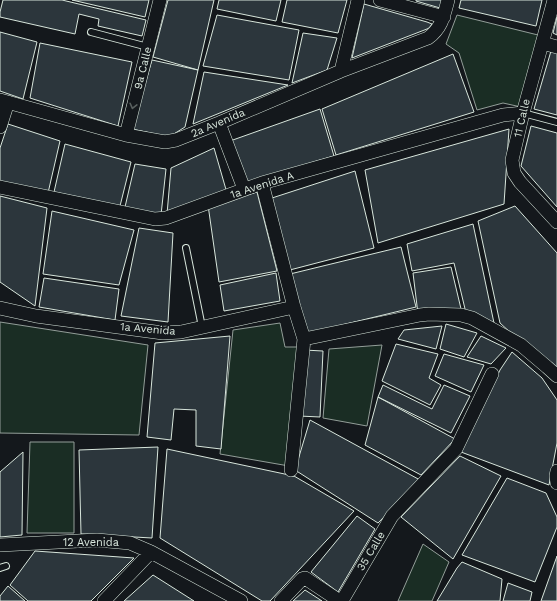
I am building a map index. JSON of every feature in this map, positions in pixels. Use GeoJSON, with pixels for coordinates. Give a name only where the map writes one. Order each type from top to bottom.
{"type":"FeatureCollection","features":[{"type":"Feature","properties":{"kind":"street","name":"9a Calle"},"geometry":{"type":"LineString","coordinates":[[126,135],[160,0]]}},
{"type":"Feature","properties":{"kind":"street"},"geometry":{"type":"LineString","coordinates":[[341,71],[358,0]]}},
{"type":"Feature","properties":{"kind":"street"},"geometry":{"type":"LineString","coordinates":[[380,0],[444,17],[448,0]]}},
{"type":"Feature","properties":{"kind":"street","name":"11 Calle"},"geometry":{"type":"LineString","coordinates":[[554,0],[522,114],[512,160],[514,173],[520,182],[557,222]]}},
{"type":"Feature","properties":{"kind":"street","name":"2a Avenida"},"geometry":{"type":"LineString","coordinates":[[4,101],[126,135],[165,142],[176,140],[187,137],[341,71],[428,38],[438,29],[444,17]]}},
{"type":"Feature","properties":{"kind":"street"},"geometry":{"type":"LineString","coordinates":[[542,43],[557,47]]}},
{"type":"Feature","properties":{"kind":"street"},"geometry":{"type":"LineString","coordinates":[[0,127],[4,101]]}},
{"type":"Feature","properties":{"kind":"street","name":"1a Avenida A"},"geometry":{"type":"LineString","coordinates":[[0,187],[155,218],[166,218],[262,183],[503,115],[522,114]]}},
{"type":"Feature","properties":{"kind":"street"},"geometry":{"type":"LineString","coordinates":[[219,123],[244,189]]}},
{"type":"Feature","properties":{"kind":"street"},"geometry":{"type":"LineString","coordinates":[[262,183],[294,307],[304,339],[291,470]]}},
{"type":"Feature","properties":{"kind":"street","name":"1a Avenida"},"geometry":{"type":"LineString","coordinates":[[0,308],[36,316],[163,333],[181,332],[294,307]]}},
{"type":"Feature","properties":{"kind":"street"},"geometry":{"type":"LineString","coordinates":[[304,339],[420,315],[461,315],[472,318],[517,342],[557,376]]}},
{"type":"Feature","properties":{"kind":"street","name":"35 Calle"},"geometry":{"type":"LineString","coordinates":[[281,601],[302,579],[305,578],[338,600],[343,599],[392,516],[456,449],[492,374]]}},
{"type":"Feature","properties":{"kind":"street"},"geometry":{"type":"LineString","coordinates":[[557,471],[557,482]]}},
{"type":"Feature","properties":{"kind":"street","name":"12 Avenida"},"geometry":{"type":"LineString","coordinates":[[0,545],[97,540],[130,543],[151,552],[240,601]]}},
{"type":"Feature","properties":{"kind":"street"},"geometry":{"type":"LineString","coordinates":[[104,601],[151,552]]}},
{"type":"Feature","properties":{"kind":"lane"},"geometry":{"type":"LineString","coordinates":[[91,32],[148,47]]}},
{"type":"Feature","properties":{"kind":"lane"},"geometry":{"type":"LineString","coordinates":[[522,114],[557,122]]}},
{"type":"Feature","properties":{"kind":"lane"},"geometry":{"type":"LineString","coordinates":[[186,248],[202,327]]}},
{"type":"Feature","properties":{"kind":"green space"},"geometry":{"type":"Polygon","coordinates":[[[457,15],[538,35],[521,107],[503,103],[477,110],[459,53],[446,44],[457,15]]]}},
{"type":"Feature","properties":{"kind":"green space"},"geometry":{"type":"Polygon","coordinates":[[[0,322],[148,345],[139,435],[0,433],[0,322]]]}},
{"type":"Feature","properties":{"kind":"green space"},"geometry":{"type":"Polygon","coordinates":[[[280,323],[285,347],[300,347],[289,466],[220,454],[233,330],[280,323]]]}},
{"type":"Feature","properties":{"kind":"green space"},"geometry":{"type":"Polygon","coordinates":[[[382,345],[367,426],[323,418],[329,349],[382,345]]]}},
{"type":"Feature","properties":{"kind":"green space"},"geometry":{"type":"Polygon","coordinates":[[[30,442],[74,442],[74,533],[27,533],[30,442]]]}},
{"type":"Feature","properties":{"kind":"green space"},"geometry":{"type":"Polygon","coordinates":[[[423,544],[449,562],[432,601],[398,601],[423,544]]]}},
{"type":"Feature","properties":{"kind":"building"},"geometry":{"type":"Polygon","coordinates":[[[3,0],[62,0],[146,20],[142,36],[98,26],[99,19],[79,14],[75,34],[0,17],[3,0]]]}},
{"type":"Feature","properties":{"kind":"building"},"geometry":{"type":"Polygon","coordinates":[[[72,0],[149,0],[145,17],[72,0]]]}},
{"type":"Feature","properties":{"kind":"building"},"geometry":{"type":"Polygon","coordinates":[[[168,0],[214,0],[198,70],[153,57],[168,0]]]}},
{"type":"Feature","properties":{"kind":"building"},"geometry":{"type":"Polygon","coordinates":[[[219,0],[281,0],[276,21],[217,9],[219,0]]]}},
{"type":"Feature","properties":{"kind":"building"},"geometry":{"type":"Polygon","coordinates":[[[287,0],[347,0],[338,33],[282,22],[287,0]]]}},
{"type":"Feature","properties":{"kind":"building"},"geometry":{"type":"Polygon","coordinates":[[[416,0],[443,0],[440,8],[416,0]]]}},
{"type":"Feature","properties":{"kind":"building"},"geometry":{"type":"Polygon","coordinates":[[[461,0],[542,0],[536,26],[459,8],[461,0]]]}},
{"type":"Feature","properties":{"kind":"building"},"geometry":{"type":"Polygon","coordinates":[[[364,4],[432,24],[427,29],[352,58],[364,4]]]}},
{"type":"Feature","properties":{"kind":"building"},"geometry":{"type":"Polygon","coordinates":[[[217,15],[299,30],[289,80],[203,66],[217,15]]]}},
{"type":"Feature","properties":{"kind":"building"},"geometry":{"type":"Polygon","coordinates":[[[557,17],[557,35],[553,33],[557,17]]]}},
{"type":"Feature","properties":{"kind":"building"},"geometry":{"type":"Polygon","coordinates":[[[0,32],[37,42],[23,99],[0,91],[0,32]]]}},
{"type":"Feature","properties":{"kind":"building"},"geometry":{"type":"Polygon","coordinates":[[[303,33],[337,38],[327,70],[292,83],[303,33]]]}},
{"type":"Feature","properties":{"kind":"building"},"geometry":{"type":"Polygon","coordinates":[[[40,43],[132,62],[118,126],[30,98],[40,43]]]}},
{"type":"Feature","properties":{"kind":"building"},"geometry":{"type":"Polygon","coordinates":[[[551,51],[557,52],[557,115],[534,109],[551,51]]]}},
{"type":"Feature","properties":{"kind":"building"},"geometry":{"type":"Polygon","coordinates":[[[453,54],[474,112],[336,155],[322,109],[453,54]]]}},
{"type":"Feature","properties":{"kind":"building"},"geometry":{"type":"Polygon","coordinates":[[[152,60],[198,70],[185,127],[169,137],[132,129],[152,60]]]}},
{"type":"Feature","properties":{"kind":"building"},"geometry":{"type":"Polygon","coordinates":[[[204,72],[288,85],[193,124],[204,72]]]}},
{"type":"Feature","properties":{"kind":"building"},"geometry":{"type":"Polygon","coordinates":[[[320,109],[334,156],[244,183],[230,141],[320,109]]]}},
{"type":"Feature","properties":{"kind":"building"},"geometry":{"type":"Polygon","coordinates":[[[8,124],[60,141],[48,193],[0,181],[0,148],[8,124]]]}},
{"type":"Feature","properties":{"kind":"building"},"geometry":{"type":"Polygon","coordinates":[[[531,126],[557,133],[557,207],[521,166],[531,126]]]}},
{"type":"Feature","properties":{"kind":"building"},"geometry":{"type":"Polygon","coordinates":[[[509,129],[504,204],[378,243],[365,170],[509,129]]]}},
{"type":"Feature","properties":{"kind":"building"},"geometry":{"type":"Polygon","coordinates":[[[65,144],[131,162],[120,206],[54,192],[65,144]]]}},
{"type":"Feature","properties":{"kind":"building"},"geometry":{"type":"Polygon","coordinates":[[[214,148],[227,193],[167,214],[171,168],[214,148]]]}},
{"type":"Feature","properties":{"kind":"building"},"geometry":{"type":"Polygon","coordinates":[[[135,164],[166,169],[161,215],[125,207],[135,164]]]}},
{"type":"Feature","properties":{"kind":"building"},"geometry":{"type":"Polygon","coordinates":[[[355,171],[374,248],[286,271],[272,198],[355,171]]]}},
{"type":"Feature","properties":{"kind":"building"},"geometry":{"type":"Polygon","coordinates":[[[257,192],[277,271],[219,282],[208,205],[257,192]]]}},
{"type":"Feature","properties":{"kind":"building"},"geometry":{"type":"Polygon","coordinates":[[[0,196],[47,208],[35,306],[0,282],[0,196]]]}},
{"type":"Feature","properties":{"kind":"building"},"geometry":{"type":"Polygon","coordinates":[[[515,206],[557,253],[557,375],[500,323],[478,221],[515,206]]]}},
{"type":"Feature","properties":{"kind":"building"},"geometry":{"type":"Polygon","coordinates":[[[52,211],[134,230],[119,285],[43,274],[52,211]]]}},
{"type":"Feature","properties":{"kind":"building"},"geometry":{"type":"Polygon","coordinates":[[[473,224],[494,323],[466,313],[454,263],[412,271],[407,244],[473,224]]]}},
{"type":"Feature","properties":{"kind":"building"},"geometry":{"type":"Polygon","coordinates":[[[139,228],[173,233],[168,322],[121,316],[139,228]]]}},
{"type":"Feature","properties":{"kind":"building"},"geometry":{"type":"Polygon","coordinates":[[[401,247],[416,307],[305,334],[290,274],[401,247]]]}},
{"type":"Feature","properties":{"kind":"building"},"geometry":{"type":"Polygon","coordinates":[[[451,267],[462,313],[418,314],[413,273],[451,267]]]}},
{"type":"Feature","properties":{"kind":"building"},"geometry":{"type":"Polygon","coordinates":[[[276,273],[280,301],[224,311],[220,285],[276,273]]]}},
{"type":"Feature","properties":{"kind":"building"},"geometry":{"type":"Polygon","coordinates":[[[44,278],[119,289],[115,320],[39,307],[44,278]]]}},
{"type":"Feature","properties":{"kind":"building"},"geometry":{"type":"Polygon","coordinates":[[[446,324],[477,333],[464,357],[440,349],[446,324]]]}},
{"type":"Feature","properties":{"kind":"building"},"geometry":{"type":"Polygon","coordinates":[[[442,326],[436,349],[398,339],[404,330],[442,326]]]}},
{"type":"Feature","properties":{"kind":"building"},"geometry":{"type":"Polygon","coordinates":[[[230,336],[221,449],[196,446],[196,410],[174,409],[171,440],[147,437],[155,343],[230,336]]]}},
{"type":"Feature","properties":{"kind":"building"},"geometry":{"type":"Polygon","coordinates":[[[481,336],[506,348],[491,364],[467,357],[481,336]]]}},
{"type":"Feature","properties":{"kind":"building"},"geometry":{"type":"Polygon","coordinates":[[[396,344],[438,354],[429,378],[441,385],[430,405],[382,381],[396,344]]]}},
{"type":"Feature","properties":{"kind":"building"},"geometry":{"type":"Polygon","coordinates":[[[304,350],[323,351],[320,417],[299,416],[304,350]]]}},
{"type":"Feature","properties":{"kind":"building"},"geometry":{"type":"Polygon","coordinates":[[[512,352],[542,378],[557,400],[557,443],[549,485],[461,452],[500,370],[512,352]]]}},
{"type":"Feature","properties":{"kind":"building"},"geometry":{"type":"Polygon","coordinates":[[[444,354],[484,365],[471,392],[435,376],[444,354]]]}},
{"type":"Feature","properties":{"kind":"building"},"geometry":{"type":"Polygon","coordinates":[[[383,385],[432,409],[444,385],[470,396],[451,433],[378,397],[383,385]]]}},
{"type":"Feature","properties":{"kind":"building"},"geometry":{"type":"Polygon","coordinates":[[[378,397],[455,439],[421,475],[365,445],[378,397]]]}},
{"type":"Feature","properties":{"kind":"building"},"geometry":{"type":"Polygon","coordinates":[[[310,420],[420,480],[378,523],[295,470],[310,420]]]}},
{"type":"Feature","properties":{"kind":"building"},"geometry":{"type":"Polygon","coordinates":[[[158,447],[152,538],[81,534],[79,450],[158,447]]]}},
{"type":"Feature","properties":{"kind":"building"},"geometry":{"type":"Polygon","coordinates":[[[167,449],[294,476],[354,511],[270,601],[262,601],[160,538],[167,449]]]}},
{"type":"Feature","properties":{"kind":"building"},"geometry":{"type":"Polygon","coordinates":[[[23,452],[22,535],[0,537],[0,472],[23,452]]]}},
{"type":"Feature","properties":{"kind":"building"},"geometry":{"type":"Polygon","coordinates":[[[460,456],[501,476],[453,559],[401,517],[460,456]]]}},
{"type":"Feature","properties":{"kind":"building"},"geometry":{"type":"Polygon","coordinates":[[[507,478],[546,493],[557,517],[557,527],[535,582],[462,555],[507,478]]]}},
{"type":"Feature","properties":{"kind":"building"},"geometry":{"type":"Polygon","coordinates":[[[357,516],[375,529],[338,592],[311,572],[357,516]]]}},
{"type":"Feature","properties":{"kind":"building"},"geometry":{"type":"Polygon","coordinates":[[[35,551],[134,558],[91,601],[28,601],[10,585],[35,551]]]}},
{"type":"Feature","properties":{"kind":"building"},"geometry":{"type":"Polygon","coordinates":[[[557,556],[557,601],[541,601],[557,556]]]}},
{"type":"Feature","properties":{"kind":"building"},"geometry":{"type":"Polygon","coordinates":[[[462,562],[502,579],[500,601],[437,601],[462,562]]]}},
{"type":"Feature","properties":{"kind":"building"},"geometry":{"type":"Polygon","coordinates":[[[153,575],[194,601],[124,601],[153,575]]]}},
{"type":"Feature","properties":{"kind":"building"},"geometry":{"type":"Polygon","coordinates":[[[508,583],[532,592],[530,601],[503,601],[508,583]]]}},
{"type":"Feature","properties":{"kind":"building"},"geometry":{"type":"Polygon","coordinates":[[[8,586],[25,601],[0,601],[0,596],[8,586]]]}},
{"type":"Feature","properties":{"kind":"building"},"geometry":{"type":"Polygon","coordinates":[[[305,590],[322,601],[293,601],[305,590]]]}}]}
